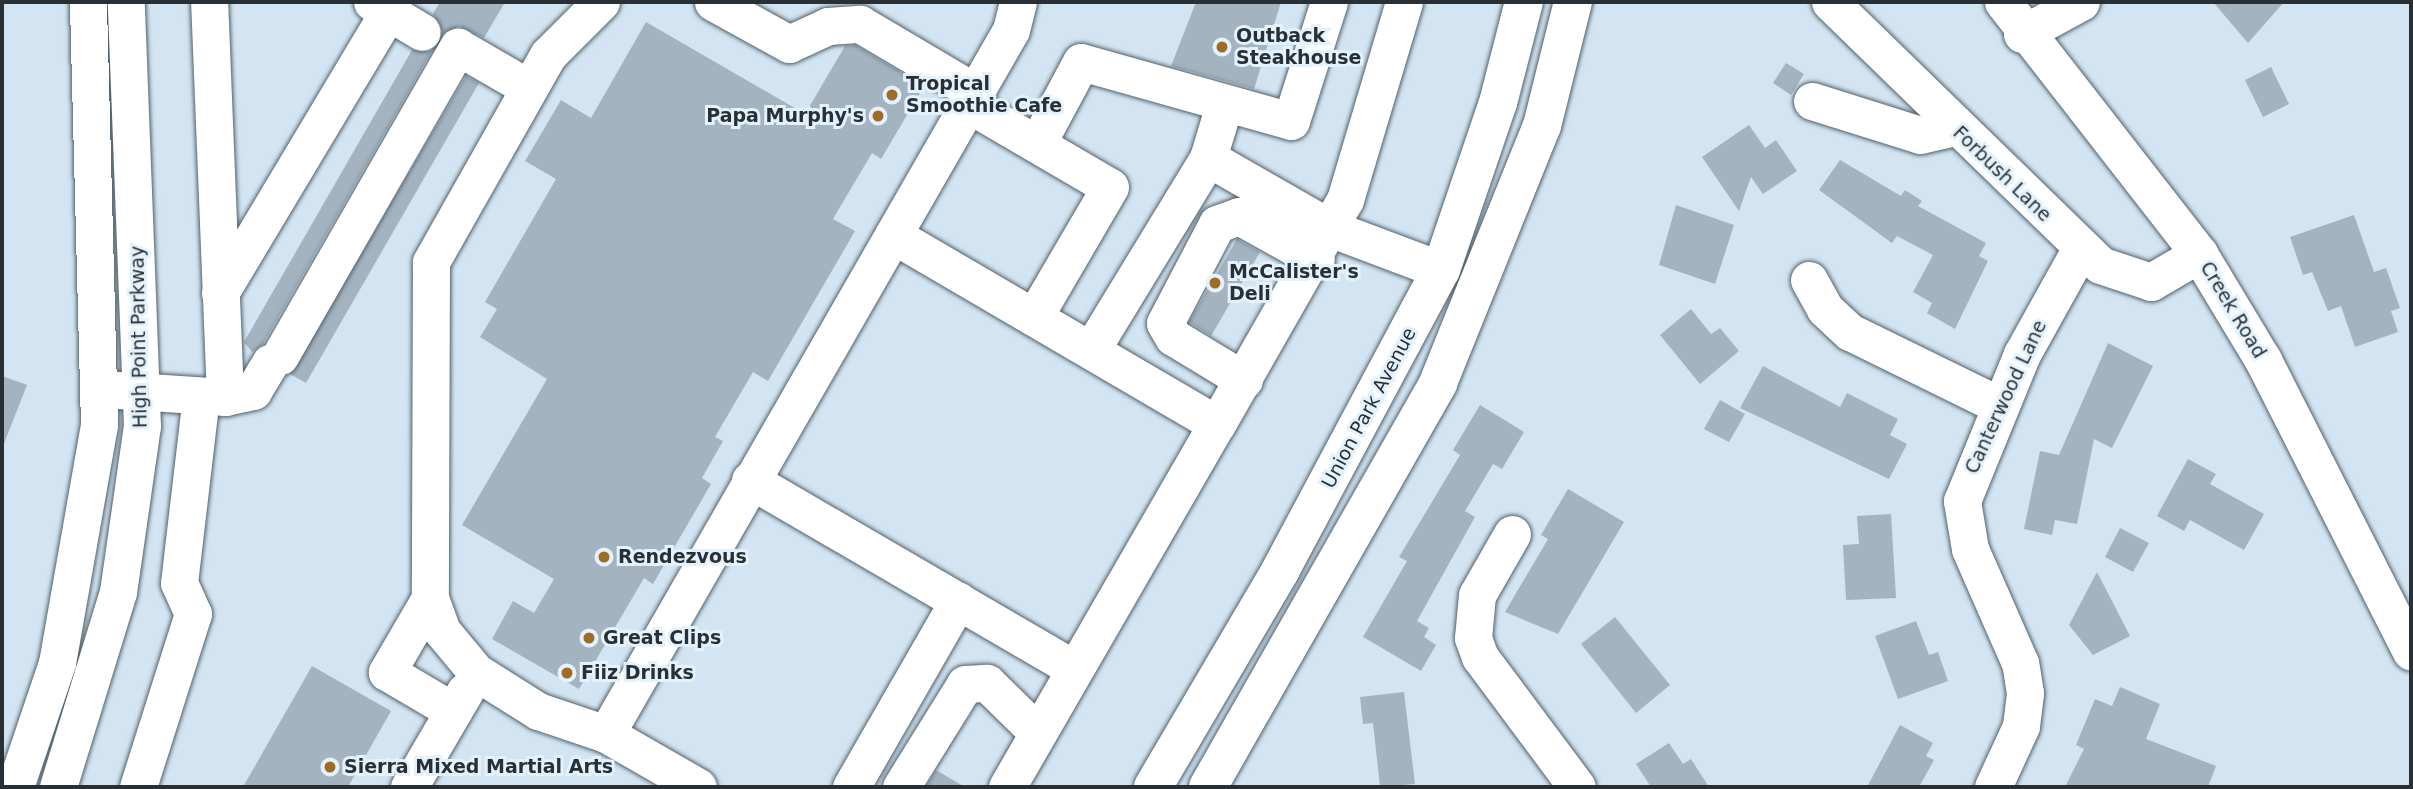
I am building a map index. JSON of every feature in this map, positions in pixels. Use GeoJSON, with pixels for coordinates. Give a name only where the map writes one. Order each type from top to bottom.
{"type":"FeatureCollection","features":[{"type":"Feature","properties":{"kind":"main road","name":"Union Park Avenue"},"geometry":{"type":"LineString","coordinates":[[1153,787],[1287,559],[1441,270],[1494,115],[1524,2]]}},
{"type":"Feature","properties":{"kind":"main road"},"geometry":{"type":"LineString","coordinates":[[1208,787],[1419,418],[1494,255],[1537,139],[1573,2]]}},
{"type":"Feature","properties":{"kind":"main road"},"geometry":{"type":"LineString","coordinates":[[1419,418],[1426,358],[1448,301],[1449,282],[1441,270]]}},
{"type":"Feature","properties":{"kind":"street"},"geometry":{"type":"LineString","coordinates":[[15,787],[57,663],[82,546],[99,425],[88,2]]}},
{"type":"Feature","properties":{"kind":"street","name":"High Point Parkway"},"geometry":{"type":"LineString","coordinates":[[58,787],[118,592],[143,391],[126,2]]}},
{"type":"Feature","properties":{"kind":"street"},"geometry":{"type":"LineString","coordinates":[[138,787],[193,614],[179,583],[213,396],[220,292],[209,2]]}},
{"type":"Feature","properties":{"kind":"street"},"geometry":{"type":"LineString","coordinates":[[601,2],[548,55],[431,262],[430,598],[442,631],[476,672],[538,710],[606,734],[698,787]]}},
{"type":"Feature","properties":{"kind":"street"},"geometry":{"type":"LineString","coordinates":[[713,2],[789,44],[828,26],[860,24],[1037,144],[1110,187],[1034,317]]}},
{"type":"Feature","properties":{"kind":"street"},"geometry":{"type":"LineString","coordinates":[[606,734],[1011,30],[1018,2]]}},
{"type":"Feature","properties":{"kind":"street"},"geometry":{"type":"LineString","coordinates":[[1037,144],[1081,62],[1224,105],[1291,121],[1329,2]]}},
{"type":"Feature","properties":{"kind":"street"},"geometry":{"type":"LineString","coordinates":[[1007,787],[1071,667],[1324,244],[1404,2]]}},
{"type":"Feature","properties":{"kind":"street","name":"Forbush Lane"},"geometry":{"type":"LineString","coordinates":[[1830,2],[2080,250],[2120,276],[2151,282],[2199,254]]}},
{"type":"Feature","properties":{"kind":"street","name":"Creek Road"},"geometry":{"type":"LineString","coordinates":[[2003,2],[2022,34],[2199,254],[2263,360],[2411,652]]}},
{"type":"Feature","properties":{"kind":"street"},"geometry":{"type":"LineString","coordinates":[[2022,34],[2081,2]]}},
{"type":"Feature","properties":{"kind":"street"},"geometry":{"type":"LineString","coordinates":[[220,292],[380,7],[422,33]]}},
{"type":"Feature","properties":{"kind":"street"},"geometry":{"type":"LineString","coordinates":[[97,390],[213,396],[253,391],[271,365],[458,47],[529,88]]}},
{"type":"Feature","properties":{"kind":"street"},"geometry":{"type":"LineString","coordinates":[[1812,101],[1920,135],[1954,127]]}},
{"type":"Feature","properties":{"kind":"street"},"geometry":{"type":"LineString","coordinates":[[1091,350],[1208,158],[1224,105]]}},
{"type":"Feature","properties":{"kind":"street"},"geometry":{"type":"LineString","coordinates":[[1208,158],[1324,244]]}},
{"type":"Feature","properties":{"kind":"street"},"geometry":{"type":"LineString","coordinates":[[1244,380],[1173,337],[1165,323],[1217,224],[1239,216],[1324,244],[1441,270]]}},
{"type":"Feature","properties":{"kind":"street"},"geometry":{"type":"LineString","coordinates":[[893,235],[1217,424]]}},
{"type":"Feature","properties":{"kind":"street","name":"Canterwood Lane"},"geometry":{"type":"LineString","coordinates":[[1993,787],[2021,726],[2025,692],[2020,663],[1970,549],[1962,501],[1998,405],[2080,250]]}},
{"type":"Feature","properties":{"kind":"street"},"geometry":{"type":"LineString","coordinates":[[1809,280],[1825,309],[1850,332],[1998,405]]}},
{"type":"Feature","properties":{"kind":"street"},"geometry":{"type":"LineString","coordinates":[[750,480],[1071,667]]}},
{"type":"Feature","properties":{"kind":"street"},"geometry":{"type":"LineString","coordinates":[[1512,534],[1477,595],[1472,638],[1522,717],[1577,787]]}},
{"type":"Feature","properties":{"kind":"street"},"geometry":{"type":"LineString","coordinates":[[430,598],[387,672],[453,711]]}},
{"type":"Feature","properties":{"kind":"street"},"geometry":{"type":"LineString","coordinates":[[851,787],[958,601]]}},
{"type":"Feature","properties":{"kind":"street"},"geometry":{"type":"LineString","coordinates":[[409,787],[476,672]]}},
{"type":"Feature","properties":{"kind":"street"},"geometry":{"type":"LineString","coordinates":[[901,787],[965,684],[987,683],[1036,731]]}},
{"type":"Feature","properties":{"kind":"building"},"geometry":{"type":"Polygon","coordinates":[[[440,2],[505,2],[484,38],[459,26],[443,33],[433,14],[440,2]]]}},
{"type":"Feature","properties":{"kind":"building","name":"Outback Steakhouse"},"geometry":{"type":"Polygon","coordinates":[[[1196,2],[1281,2],[1254,89],[1171,66],[1196,2]]]}},
{"type":"Feature","properties":{"kind":"building"},"geometry":{"type":"Polygon","coordinates":[[[2213,2],[2284,2],[2248,43],[2213,2]]]}},
{"type":"Feature","properties":{"kind":"building"},"geometry":{"type":"Polygon","coordinates":[[[646,22],[805,114],[845,46],[855,45],[924,86],[881,159],[872,153],[833,219],[855,231],[768,381],[753,372],[715,437],[723,441],[702,478],[711,484],[653,584],[644,578],[579,689],[492,639],[513,601],[534,613],[554,579],[462,525],[547,379],[480,337],[497,309],[485,302],[556,179],[525,161],[561,100],[591,118],[646,22]]]}},
{"type":"Feature","properties":{"kind":"building"},"geometry":{"type":"Polygon","coordinates":[[[412,50],[432,51],[263,344],[252,352],[244,342],[412,50]]]}},
{"type":"Feature","properties":{"kind":"building"},"geometry":{"type":"Polygon","coordinates":[[[1786,63],[1804,74],[1791,95],[1773,83],[1786,63]]]}},
{"type":"Feature","properties":{"kind":"building"},"geometry":{"type":"Polygon","coordinates":[[[2271,67],[2289,104],[2263,117],[2245,80],[2271,67]]]}},
{"type":"Feature","properties":{"kind":"building"},"geometry":{"type":"Polygon","coordinates":[[[466,76],[479,83],[306,383],[290,374],[466,76]]]}},
{"type":"Feature","properties":{"kind":"building"},"geometry":{"type":"Polygon","coordinates":[[[1749,125],[1765,148],[1776,140],[1797,171],[1763,194],[1751,177],[1739,211],[1702,157],[1749,125]]]}},
{"type":"Feature","properties":{"kind":"building"},"geometry":{"type":"Polygon","coordinates":[[[1840,160],[1901,196],[1905,190],[1922,201],[1918,206],[1986,243],[1979,256],[1988,261],[1955,329],[1927,313],[1932,303],[1913,292],[1933,255],[1897,236],[1892,243],[1819,190],[1840,160]]]}},
{"type":"Feature","properties":{"kind":"building"},"geometry":{"type":"Polygon","coordinates":[[[1676,205],[1734,225],[1715,284],[1659,265],[1676,205]]]}},
{"type":"Feature","properties":{"kind":"building"},"geometry":{"type":"Polygon","coordinates":[[[2354,215],[2374,272],[2386,268],[2400,308],[2391,311],[2398,332],[2355,347],[2341,306],[2328,311],[2312,272],[2303,275],[2290,237],[2354,215]]]}},
{"type":"Feature","properties":{"kind":"building"},"geometry":{"type":"Polygon","coordinates":[[[1237,239],[1260,252],[1211,336],[1189,322],[1237,239]]]}},
{"type":"Feature","properties":{"kind":"building"},"geometry":{"type":"Polygon","coordinates":[[[1691,309],[1711,334],[1720,328],[1739,351],[1700,384],[1660,335],[1691,309]]]}},
{"type":"Feature","properties":{"kind":"building"},"geometry":{"type":"Polygon","coordinates":[[[2108,343],[2153,366],[2112,448],[2094,439],[2077,524],[2055,520],[2052,535],[2024,529],[2040,451],[2059,455],[2108,343]]]}},
{"type":"Feature","properties":{"kind":"building"},"geometry":{"type":"Polygon","coordinates":[[[1763,366],[1840,407],[1847,393],[1898,419],[1890,435],[1907,444],[1889,479],[1740,408],[1763,366]]]}},
{"type":"Feature","properties":{"kind":"building"},"geometry":{"type":"Polygon","coordinates":[[[2,376],[27,385],[3,446],[2,446],[2,376]]]}},
{"type":"Feature","properties":{"kind":"building"},"geometry":{"type":"Polygon","coordinates":[[[1720,400],[1745,414],[1729,442],[1704,429],[1720,400]]]}},
{"type":"Feature","properties":{"kind":"building"},"geometry":{"type":"Polygon","coordinates":[[[1480,405],[1524,432],[1502,469],[1493,464],[1465,511],[1475,517],[1417,621],[1429,628],[1424,637],[1436,645],[1421,671],[1363,637],[1407,561],[1399,557],[1460,455],[1453,450],[1480,405]]]}},
{"type":"Feature","properties":{"kind":"building"},"geometry":{"type":"Polygon","coordinates":[[[2188,459],[2216,474],[2210,484],[2264,514],[2244,550],[2190,520],[2184,531],[2157,516],[2188,459]]]}},
{"type":"Feature","properties":{"kind":"building"},"geometry":{"type":"Polygon","coordinates":[[[1568,489],[1624,522],[1558,634],[1505,612],[1548,539],[1541,535],[1568,489]]]}},
{"type":"Feature","properties":{"kind":"building"},"geometry":{"type":"Polygon","coordinates":[[[1891,514],[1896,598],[1846,600],[1843,545],[1859,544],[1857,516],[1891,514]]]}},
{"type":"Feature","properties":{"kind":"building"},"geometry":{"type":"Polygon","coordinates":[[[2120,528],[2149,543],[2133,572],[2105,557],[2120,528]]]}},
{"type":"Feature","properties":{"kind":"building"},"geometry":{"type":"Polygon","coordinates":[[[2097,572],[2130,636],[2093,655],[2069,625],[2097,572]]]}},
{"type":"Feature","properties":{"kind":"building"},"geometry":{"type":"Polygon","coordinates":[[[1615,617],[1670,685],[1636,713],[1581,644],[1615,617]]]}},
{"type":"Feature","properties":{"kind":"building"},"geometry":{"type":"Polygon","coordinates":[[[1916,621],[1929,655],[1938,652],[1948,681],[1898,699],[1875,636],[1916,621]]]}},
{"type":"Feature","properties":{"kind":"building"},"geometry":{"type":"Polygon","coordinates":[[[312,666],[391,711],[348,787],[243,787],[312,666]]]}},
{"type":"Feature","properties":{"kind":"building"},"geometry":{"type":"Polygon","coordinates":[[[2120,687],[2160,704],[2146,739],[2216,766],[2208,787],[2065,787],[2084,749],[2076,745],[2095,699],[2112,706],[2120,687]]]}},
{"type":"Feature","properties":{"kind":"building"},"geometry":{"type":"Polygon","coordinates":[[[1404,692],[1415,784],[1380,787],[1373,723],[1363,724],[1360,697],[1404,692]]]}},
{"type":"Feature","properties":{"kind":"building"},"geometry":{"type":"Polygon","coordinates":[[[1900,725],[1933,743],[1926,756],[1934,760],[1919,787],[1867,787],[1900,725]]]}},
{"type":"Feature","properties":{"kind":"building"},"geometry":{"type":"Polygon","coordinates":[[[1669,743],[1683,764],[1691,759],[1709,787],[1651,787],[1636,764],[1669,743]]]}},
{"type":"Feature","properties":{"kind":"building"},"geometry":{"type":"Polygon","coordinates":[[[936,770],[965,787],[926,787],[936,770]]]}},
{"type":"Feature","properties":{"kind":"place","name":"Outback Steakhouse"},"geometry":{"type":"Point","coordinates":[1222,47]}},
{"type":"Feature","properties":{"kind":"place","name":"Tropical Smoothie Cafe"},"geometry":{"type":"Point","coordinates":[892,95]}},
{"type":"Feature","properties":{"kind":"place","name":"Papa Murphy's"},"geometry":{"type":"Point","coordinates":[878,116]}},
{"type":"Feature","properties":{"kind":"place","name":"McCalister's Deli"},"geometry":{"type":"Point","coordinates":[1215,283]}},
{"type":"Feature","properties":{"kind":"place","name":"Rendezvous"},"geometry":{"type":"Point","coordinates":[604,557]}},
{"type":"Feature","properties":{"kind":"place","name":"Great Clips"},"geometry":{"type":"Point","coordinates":[589,638]}},
{"type":"Feature","properties":{"kind":"place","name":"Fiiz Drinks"},"geometry":{"type":"Point","coordinates":[567,673]}},
{"type":"Feature","properties":{"kind":"place","name":"Sierra Mixed Martial Arts"},"geometry":{"type":"Point","coordinates":[330,767]}}]}
